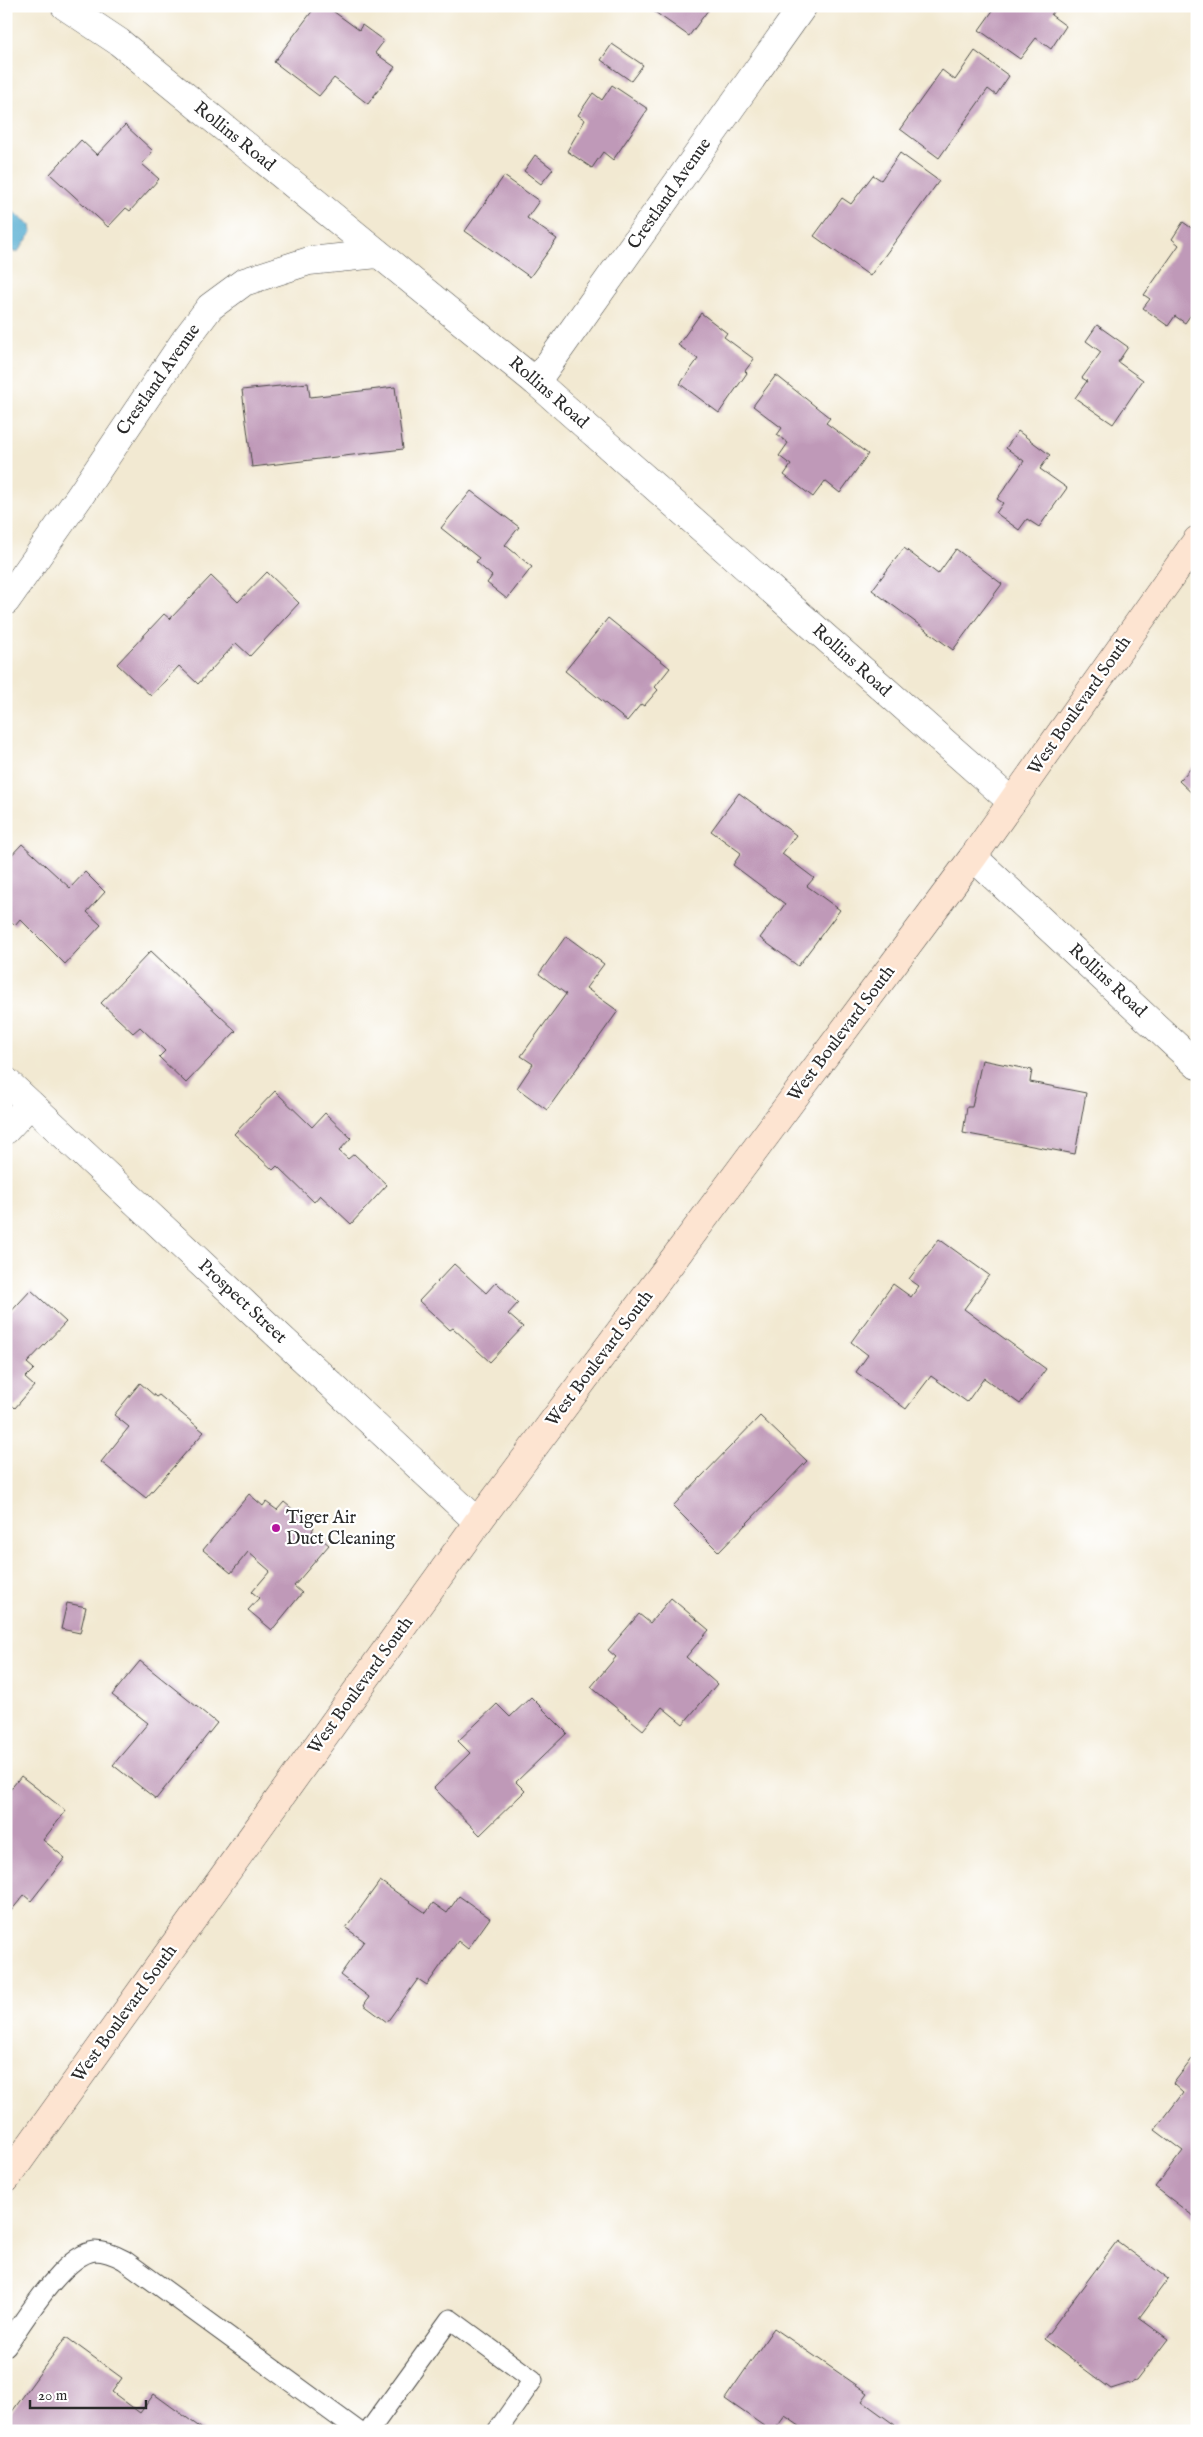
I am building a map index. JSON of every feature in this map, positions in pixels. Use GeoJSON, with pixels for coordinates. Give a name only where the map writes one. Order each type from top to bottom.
{"type":"FeatureCollection","features":[{"type":"Feature","properties":{"kind":"main road","name":"West Boulevard South"},"geometry":{"type":"LineString","coordinates":[[6,2179],[478,1522],[973,857],[1197,540]]}},
{"type":"Feature","properties":{"kind":"street","name":"Rollins Road"},"geometry":{"type":"LineString","coordinates":[[65,6],[119,42],[536,382],[1012,802]]}},
{"type":"Feature","properties":{"kind":"street","name":"Crestland Avenue"},"geometry":{"type":"LineString","coordinates":[[536,382],[803,6]]}},
{"type":"Feature","properties":{"kind":"street","name":"Crestland Avenue"},"geometry":{"type":"LineString","coordinates":[[6,601],[80,496],[185,340],[210,307],[244,282],[309,261],[378,254]]}},
{"type":"Feature","properties":{"kind":"street","name":"Rollins Road"},"geometry":{"type":"LineString","coordinates":[[973,857],[1197,1065]]}},
{"type":"Feature","properties":{"kind":"street","name":"Prospect Street"},"geometry":{"type":"LineString","coordinates":[[6,1081],[478,1522]]}},
{"type":"Feature","properties":{"kind":"street"},"geometry":{"type":"LineString","coordinates":[[6,1130],[30,1104]]}},
{"type":"Feature","properties":{"kind":"lane"},"geometry":{"type":"LineString","coordinates":[[6,2346],[63,2268],[77,2257],[94,2251],[109,2252],[124,2260],[358,2431]]}},
{"type":"Feature","properties":{"kind":"lane"},"geometry":{"type":"LineString","coordinates":[[369,2431],[450,2319],[534,2380],[497,2431]]}},
{"type":"Feature","properties":{"kind":"water"},"geometry":{"type":"Polygon","coordinates":[[[6,207],[31,225],[32,232],[17,253],[6,249],[6,207]]]}},
{"type":"Feature","properties":{"kind":"building"},"geometry":{"type":"Polygon","coordinates":[[[316,6],[326,6],[359,30],[362,25],[384,41],[375,53],[395,67],[368,104],[334,78],[319,96],[274,62],[316,6]]]}},
{"type":"Feature","properties":{"kind":"building"},"geometry":{"type":"Polygon","coordinates":[[[654,6],[711,6],[689,36],[652,10],[654,6]]]}},
{"type":"Feature","properties":{"kind":"building"},"geometry":{"type":"Polygon","coordinates":[[[990,6],[1057,6],[1051,15],[1066,26],[1051,49],[1036,38],[1020,59],[979,30],[994,9],[990,6]]]}},
{"type":"Feature","properties":{"kind":"building"},"geometry":{"type":"Polygon","coordinates":[[[612,44],[643,65],[631,81],[601,60],[612,44]]]}},
{"type":"Feature","properties":{"kind":"building"},"geometry":{"type":"Polygon","coordinates":[[[975,51],[1009,76],[996,95],[988,89],[939,158],[900,129],[942,70],[955,80],[975,51]]]}},
{"type":"Feature","properties":{"kind":"building"},"geometry":{"type":"Polygon","coordinates":[[[612,85],[648,109],[613,160],[603,152],[592,168],[567,151],[585,120],[578,115],[593,93],[602,100],[612,85]]]}},
{"type":"Feature","properties":{"kind":"building"},"geometry":{"type":"Polygon","coordinates":[[[125,125],[153,151],[142,164],[159,179],[130,211],[126,208],[108,227],[50,174],[81,140],[97,155],[125,125]]]}},
{"type":"Feature","properties":{"kind":"building"},"geometry":{"type":"Polygon","coordinates":[[[900,153],[939,181],[870,276],[814,236],[842,198],[851,204],[873,175],[881,180],[900,153]]]}},
{"type":"Feature","properties":{"kind":"building"},"geometry":{"type":"Polygon","coordinates":[[[535,155],[553,169],[541,184],[524,171],[535,155]]]}},
{"type":"Feature","properties":{"kind":"building"},"geometry":{"type":"Polygon","coordinates":[[[504,176],[539,201],[527,218],[557,239],[530,277],[465,231],[504,176]]]}},
{"type":"Feature","properties":{"kind":"building"},"geometry":{"type":"Polygon","coordinates":[[[1183,222],[1197,232],[1197,306],[1185,323],[1175,316],[1168,326],[1143,308],[1150,299],[1144,295],[1179,245],[1172,239],[1183,222]]]}},
{"type":"Feature","properties":{"kind":"building"},"geometry":{"type":"Polygon","coordinates":[[[701,313],[727,333],[724,337],[754,359],[745,371],[747,373],[719,413],[680,384],[698,359],[678,345],[701,313]]]}},
{"type":"Feature","properties":{"kind":"building"},"geometry":{"type":"Polygon","coordinates":[[[1097,325],[1128,347],[1118,362],[1143,380],[1113,424],[1075,398],[1087,381],[1082,378],[1101,352],[1086,341],[1097,325]]]}},
{"type":"Feature","properties":{"kind":"building"},"geometry":{"type":"Polygon","coordinates":[[[776,375],[830,418],[826,423],[868,454],[840,493],[825,481],[813,497],[784,475],[791,465],[779,456],[788,443],[777,435],[782,428],[753,406],[776,375]]]}},
{"type":"Feature","properties":{"kind":"building"},"geometry":{"type":"Polygon","coordinates":[[[308,383],[310,397],[395,387],[403,449],[252,467],[242,390],[308,383]]]}},
{"type":"Feature","properties":{"kind":"building"},"geometry":{"type":"Polygon","coordinates":[[[1018,431],[1050,455],[1040,469],[1067,488],[1039,527],[1027,519],[1019,530],[996,513],[1003,503],[997,499],[1024,461],[1006,448],[1018,431]]]}},
{"type":"Feature","properties":{"kind":"building"},"geometry":{"type":"Polygon","coordinates":[[[471,491],[519,527],[505,545],[532,567],[507,599],[487,583],[492,576],[476,562],[479,558],[441,528],[471,491]]]}},
{"type":"Feature","properties":{"kind":"building"},"geometry":{"type":"Polygon","coordinates":[[[904,548],[938,574],[956,549],[1002,584],[953,650],[872,590],[904,548]]]}},
{"type":"Feature","properties":{"kind":"building"},"geometry":{"type":"Polygon","coordinates":[[[267,572],[299,603],[250,656],[236,643],[198,684],[179,666],[151,696],[117,664],[164,614],[170,619],[211,576],[238,602],[267,572]]]}},
{"type":"Feature","properties":{"kind":"building"},"geometry":{"type":"Polygon","coordinates":[[[608,618],[670,668],[655,687],[658,690],[644,706],[641,704],[627,721],[565,671],[608,618]]]}},
{"type":"Feature","properties":{"kind":"building"},"geometry":{"type":"Polygon","coordinates":[[[1197,762],[1197,798],[1179,781],[1197,762]]]}},
{"type":"Feature","properties":{"kind":"building"},"geometry":{"type":"Polygon","coordinates":[[[739,793],[796,835],[782,854],[814,878],[807,886],[840,910],[798,966],[760,938],[785,904],[733,865],[741,853],[711,831],[739,793]]]}},
{"type":"Feature","properties":{"kind":"building"},"geometry":{"type":"Polygon","coordinates":[[[22,844],[70,888],[85,872],[105,892],[87,912],[101,925],[65,964],[20,919],[15,925],[6,917],[6,861],[22,844]]]}},
{"type":"Feature","properties":{"kind":"building"},"geometry":{"type":"Polygon","coordinates":[[[566,936],[604,964],[586,988],[618,1011],[547,1110],[517,1088],[533,1064],[521,1056],[566,994],[539,974],[566,936]]]}},
{"type":"Feature","properties":{"kind":"building"},"geometry":{"type":"Polygon","coordinates":[[[151,951],[236,1031],[186,1083],[159,1057],[165,1051],[140,1027],[133,1033],[101,1003],[151,951]]]}},
{"type":"Feature","properties":{"kind":"building"},"geometry":{"type":"Polygon","coordinates":[[[982,1060],[1032,1070],[1030,1082],[1086,1093],[1075,1154],[963,1133],[967,1107],[972,1107],[982,1060]]]}},
{"type":"Feature","properties":{"kind":"building"},"geometry":{"type":"Polygon","coordinates":[[[275,1091],[312,1127],[325,1113],[351,1138],[339,1151],[348,1159],[354,1154],[387,1185],[351,1224],[320,1195],[314,1202],[277,1166],[273,1170],[234,1134],[275,1091]]]}},
{"type":"Feature","properties":{"kind":"building"},"geometry":{"type":"Polygon","coordinates":[[[939,1239],[989,1275],[964,1309],[1046,1369],[1020,1404],[984,1378],[967,1402],[931,1376],[906,1409],[856,1372],[868,1355],[851,1342],[893,1284],[911,1297],[919,1286],[909,1279],[939,1239]]]}},
{"type":"Feature","properties":{"kind":"building"},"geometry":{"type":"Polygon","coordinates":[[[454,1264],[486,1293],[496,1282],[518,1303],[508,1314],[523,1327],[490,1362],[453,1328],[450,1330],[419,1301],[454,1264]]]}},
{"type":"Feature","properties":{"kind":"building"},"geometry":{"type":"Polygon","coordinates":[[[31,1290],[66,1322],[27,1363],[34,1369],[25,1378],[34,1386],[15,1408],[6,1399],[6,1317],[31,1290]]]}},
{"type":"Feature","properties":{"kind":"building"},"geometry":{"type":"Polygon","coordinates":[[[140,1383],[156,1397],[159,1395],[204,1432],[146,1498],[101,1462],[129,1427],[114,1415],[140,1383]]]}},
{"type":"Feature","properties":{"kind":"building"},"geometry":{"type":"Polygon","coordinates":[[[760,1416],[807,1461],[719,1552],[673,1506],[760,1416]]]}},
{"type":"Feature","properties":{"kind":"building"},"geometry":{"type":"Polygon","coordinates":[[[249,1494],[263,1506],[266,1502],[277,1510],[284,1502],[314,1527],[312,1531],[329,1545],[294,1586],[302,1593],[272,1630],[248,1610],[259,1598],[252,1592],[270,1571],[248,1552],[231,1573],[203,1550],[249,1494]]]}},
{"type":"Feature","properties":{"kind":"building"},"geometry":{"type":"Polygon","coordinates":[[[671,1598],[709,1630],[686,1657],[717,1684],[683,1724],[662,1707],[643,1730],[591,1687],[616,1657],[608,1650],[639,1614],[650,1623],[671,1598]]]}},
{"type":"Feature","properties":{"kind":"building"},"geometry":{"type":"Polygon","coordinates":[[[67,1603],[86,1607],[80,1633],[61,1629],[67,1603]]]}},
{"type":"Feature","properties":{"kind":"building"},"geometry":{"type":"Polygon","coordinates":[[[140,1661],[217,1723],[156,1799],[113,1765],[148,1723],[112,1695],[140,1661]]]}},
{"type":"Feature","properties":{"kind":"building"},"geometry":{"type":"Polygon","coordinates":[[[531,1697],[567,1733],[516,1782],[525,1791],[480,1835],[434,1788],[470,1753],[458,1741],[497,1704],[510,1717],[531,1697]]]}},
{"type":"Feature","properties":{"kind":"building"},"geometry":{"type":"Polygon","coordinates":[[[21,1776],[66,1811],[43,1840],[65,1858],[31,1901],[24,1895],[11,1911],[6,1907],[6,1795],[21,1776]]]}},
{"type":"Feature","properties":{"kind":"building"},"geometry":{"type":"Polygon","coordinates":[[[380,1881],[426,1913],[433,1903],[447,1913],[459,1896],[490,1918],[468,1949],[458,1941],[427,1985],[418,1979],[387,2022],[364,2005],[369,1997],[340,1975],[364,1941],[346,1928],[380,1881]]]}},
{"type":"Feature","properties":{"kind":"building"},"geometry":{"type":"Polygon","coordinates":[[[1192,2059],[1197,2063],[1197,2219],[1155,2187],[1183,2151],[1155,2130],[1183,2093],[1173,2084],[1192,2059]]]}},
{"type":"Feature","properties":{"kind":"building"},"geometry":{"type":"Polygon","coordinates":[[[1117,2241],[1168,2279],[1139,2318],[1168,2339],[1136,2381],[1111,2389],[1044,2339],[1117,2241]]]}},
{"type":"Feature","properties":{"kind":"building"},"geometry":{"type":"Polygon","coordinates":[[[774,2328],[868,2393],[862,2401],[895,2425],[891,2431],[807,2431],[785,2416],[774,2431],[771,2431],[725,2399],[774,2328]]]}},
{"type":"Feature","properties":{"kind":"building"},"geometry":{"type":"Polygon","coordinates":[[[66,2337],[122,2378],[112,2392],[140,2413],[154,2394],[205,2431],[6,2431],[6,2420],[66,2337]]]}},
{"type":"Feature","properties":{"kind":"place","name":"Tiger Air Duct Cleaning"},"geometry":{"type":"Point","coordinates":[276,1528]}}]}
